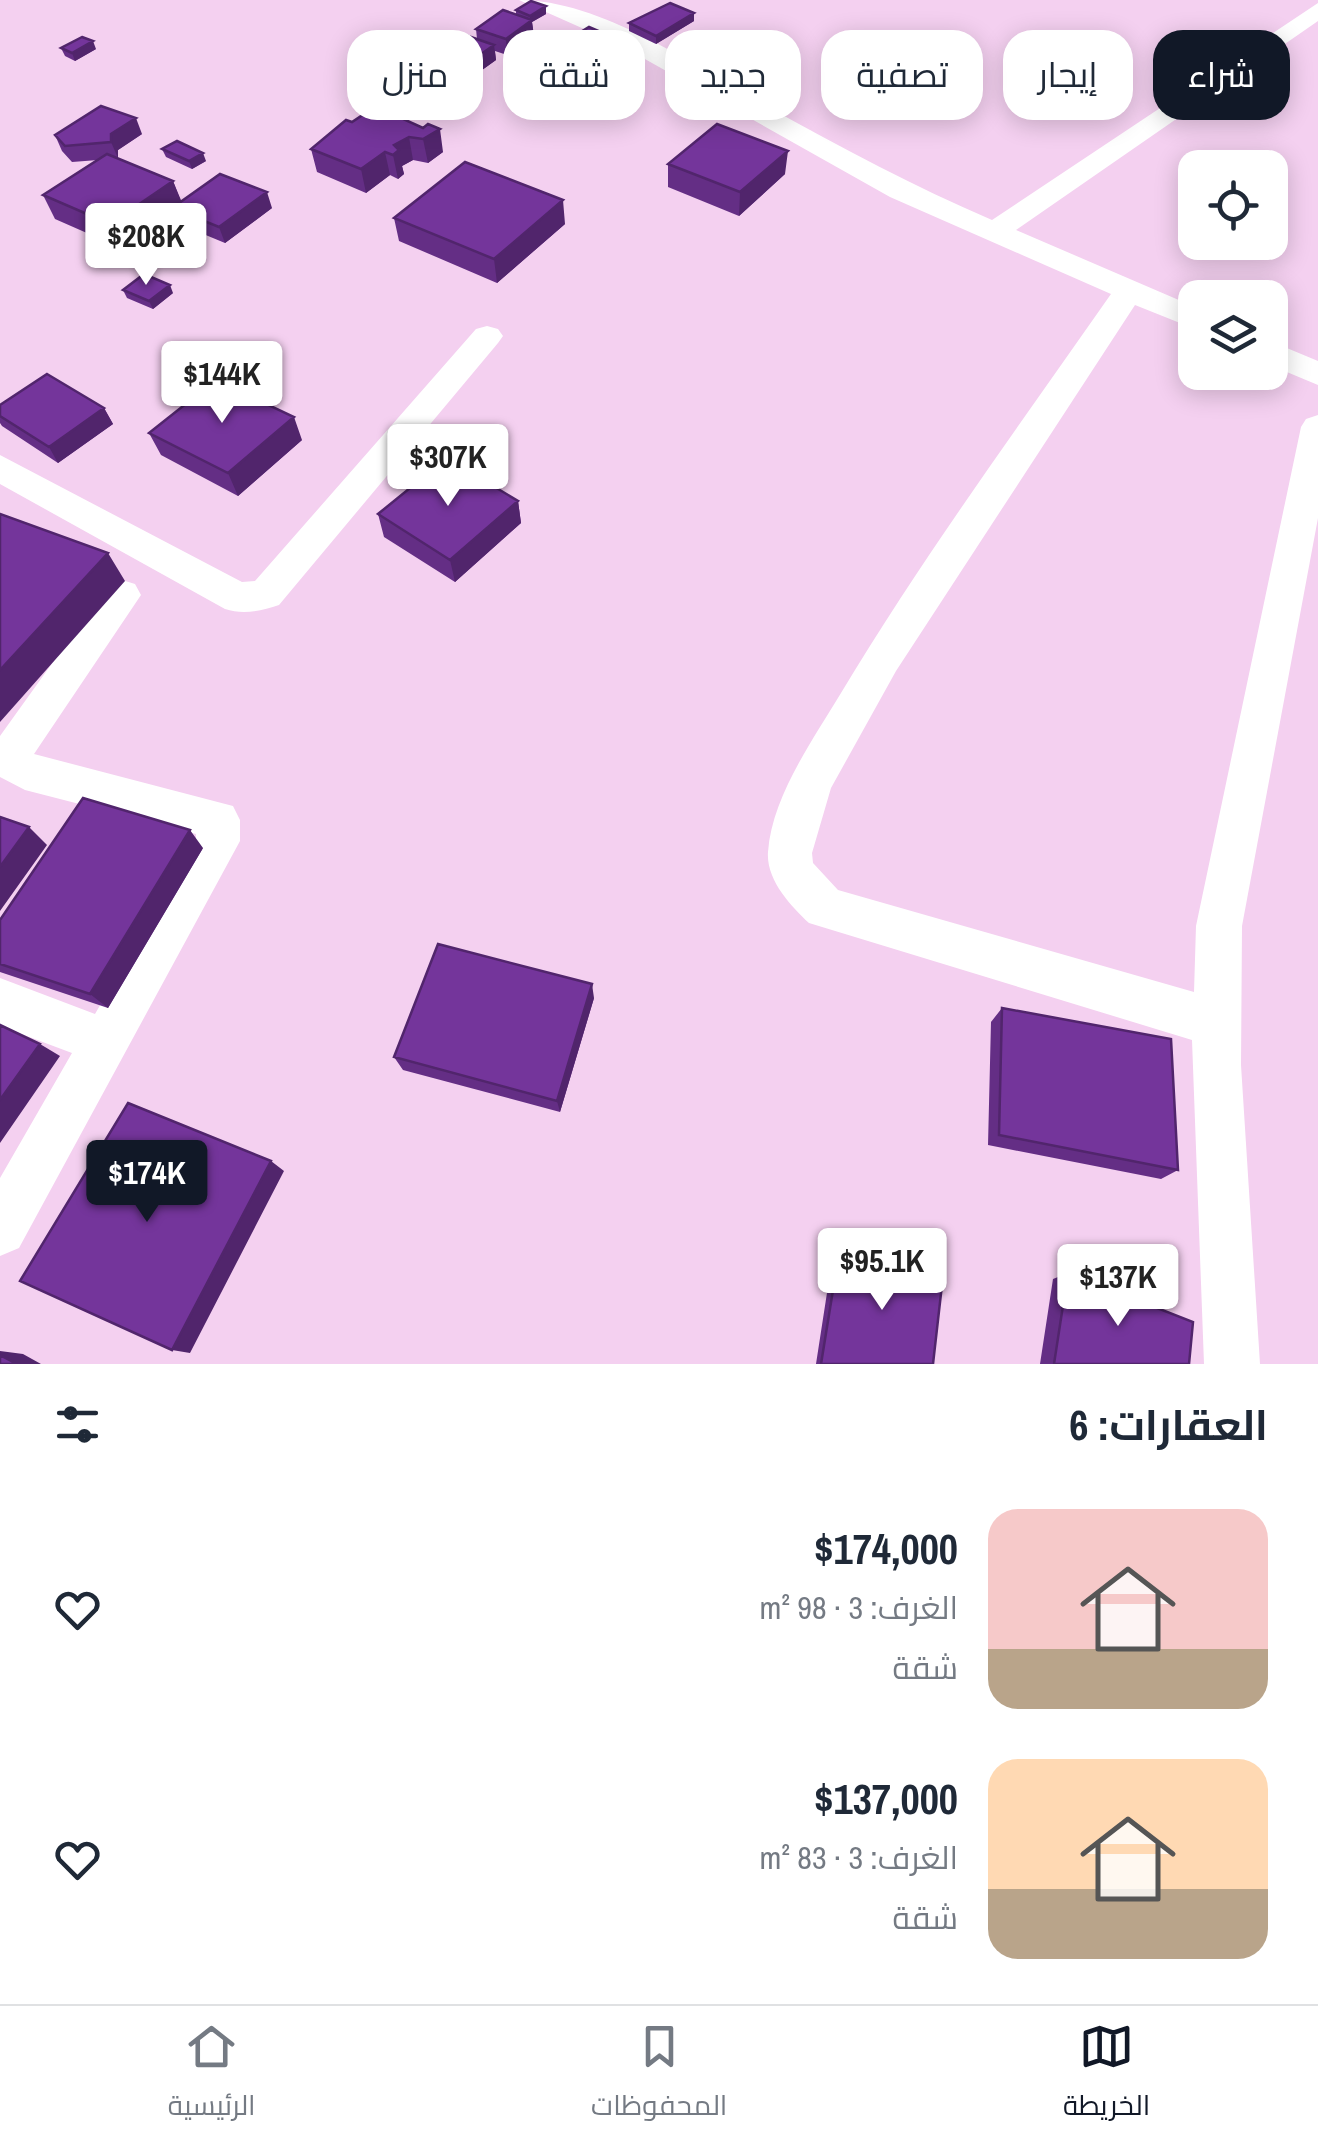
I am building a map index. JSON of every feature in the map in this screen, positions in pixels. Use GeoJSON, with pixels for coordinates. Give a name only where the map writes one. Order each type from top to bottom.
{"type":"FeatureCollection","features":[{"type":"Feature","properties":{"kind":"street"},"geometry":{"type":"LineString","coordinates":[[530,0],[630,40],[900,191],[1178,312]]}},
{"type":"Feature","properties":{"kind":"street"},"geometry":{"type":"LineString","coordinates":[[996,231],[1318,10]]}},
{"type":"Feature","properties":{"kind":"street"},"geometry":{"type":"LineString","coordinates":[[1129,290],[884,654],[812,789],[789,856],[803,887],[825,908],[1217,1023]]}},
{"type":"Feature","properties":{"kind":"street"},"geometry":{"type":"LineString","coordinates":[[0,468],[238,598],[266,594],[486,336]]}},
{"type":"Feature","properties":{"kind":"street"},"geometry":{"type":"LineString","coordinates":[[1288,360],[1318,374]]}},
{"type":"Feature","properties":{"kind":"street"},"geometry":{"type":"LineString","coordinates":[[1232,1364],[1217,1023],[1219,926],[1318,428]]}},
{"type":"Feature","properties":{"kind":"street"},"geometry":{"type":"LineString","coordinates":[[0,1229],[218,841],[218,820],[26,772],[8,758],[122,595]]}},
{"type":"Feature","properties":{"kind":"street"},"geometry":{"type":"LineString","coordinates":[[0,1002],[106,1042]]}},
{"type":"Feature","properties":{"kind":"building"},"geometry":{"type":"Polygon","coordinates":[[[531,1],[546,6],[530,16],[516,10],[531,1]]]}},
{"type":"Feature","properties":{"kind":"building"},"geometry":{"type":"Polygon","coordinates":[[[670,3],[694,13],[656,36],[629,23],[670,3]]]}},
{"type":"Feature","properties":{"kind":"building"},"geometry":{"type":"Polygon","coordinates":[[[503,10],[532,20],[518,30],[503,30],[503,38],[476,29],[503,10]]]}},
{"type":"Feature","properties":{"kind":"building"},"geometry":{"type":"Polygon","coordinates":[[[82,37],[93,41],[72,53],[61,48],[82,37]]]}},
{"type":"Feature","properties":{"kind":"building"},"geometry":{"type":"Polygon","coordinates":[[[483,41],[494,45],[483,53],[483,41]]]}},
{"type":"Feature","properties":{"kind":"building"},"geometry":{"type":"Polygon","coordinates":[[[101,106],[136,118],[111,134],[111,142],[65,146],[55,135],[101,106]]]}},
{"type":"Feature","properties":{"kind":"building"},"geometry":{"type":"Polygon","coordinates":[[[346,120],[405,120],[423,128],[428,124],[440,129],[423,139],[409,137],[394,145],[399,150],[393,155],[385,152],[361,169],[311,149],[346,120]]]}},
{"type":"Feature","properties":{"kind":"building"},"geometry":{"type":"Polygon","coordinates":[[[717,124],[788,151],[740,192],[668,164],[717,124]]]}},
{"type":"Feature","properties":{"kind":"building"},"geometry":{"type":"Polygon","coordinates":[[[177,141],[203,153],[189,161],[162,149],[177,141]]]}},
{"type":"Feature","properties":{"kind":"building"},"geometry":{"type":"Polygon","coordinates":[[[107,154],[173,181],[110,224],[43,195],[107,154]]]}},
{"type":"Feature","properties":{"kind":"building"},"geometry":{"type":"Polygon","coordinates":[[[465,162],[563,200],[494,259],[394,218],[465,162]]]}},
{"type":"Feature","properties":{"kind":"building"},"geometry":{"type":"Polygon","coordinates":[[[220,174],[267,192],[219,227],[172,208],[220,174]]]}},
{"type":"Feature","properties":{"kind":"building"},"geometry":{"type":"Polygon","coordinates":[[[144,274],[170,285],[149,301],[123,290],[144,274]]]}},
{"type":"Feature","properties":{"kind":"building"},"geometry":{"type":"Polygon","coordinates":[[[47,374],[104,408],[49,447],[0,416],[0,405],[47,374]]]}},
{"type":"Feature","properties":{"kind":"building"},"geometry":{"type":"Polygon","coordinates":[[[216,380],[294,417],[228,473],[149,433],[216,380]]]}},
{"type":"Feature","properties":{"kind":"building"},"geometry":{"type":"Polygon","coordinates":[[[447,458],[518,501],[450,560],[378,514],[447,458]]]}},
{"type":"Feature","properties":{"kind":"building"},"geometry":{"type":"Polygon","coordinates":[[[0,514],[108,553],[0,670],[0,514]]]}},
{"type":"Feature","properties":{"kind":"building"},"geometry":{"type":"Polygon","coordinates":[[[83,798],[190,830],[90,994],[0,964],[0,920],[83,798]]]}},
{"type":"Feature","properties":{"kind":"building"},"geometry":{"type":"Polygon","coordinates":[[[0,817],[29,827],[0,867],[0,817]]]}},
{"type":"Feature","properties":{"kind":"building"},"geometry":{"type":"Polygon","coordinates":[[[438,944],[592,984],[557,1101],[394,1057],[438,944]]]}},
{"type":"Feature","properties":{"kind":"building"},"geometry":{"type":"Polygon","coordinates":[[[1002,1008],[1171,1039],[1178,1170],[999,1135],[1002,1008]]]}},
{"type":"Feature","properties":{"kind":"building"},"geometry":{"type":"Polygon","coordinates":[[[0,1025],[40,1044],[0,1100],[0,1025]]]}},
{"type":"Feature","properties":{"kind":"building"},"geometry":{"type":"Polygon","coordinates":[[[128,1103],[271,1161],[172,1350],[20,1281],[128,1103]]]}},
{"type":"Feature","properties":{"kind":"building"},"geometry":{"type":"Polygon","coordinates":[[[840,1247],[943,1276],[933,1364],[821,1364],[840,1247]]]}},
{"type":"Feature","properties":{"kind":"building"},"geometry":{"type":"Polygon","coordinates":[[[1068,1273],[1193,1322],[1189,1364],[1054,1364],[1068,1273]]]}},
{"type":"Feature","properties":{"kind":"building"},"geometry":{"type":"Polygon","coordinates":[[[0,1355],[17,1364],[0,1364],[0,1355]]]}}]}
